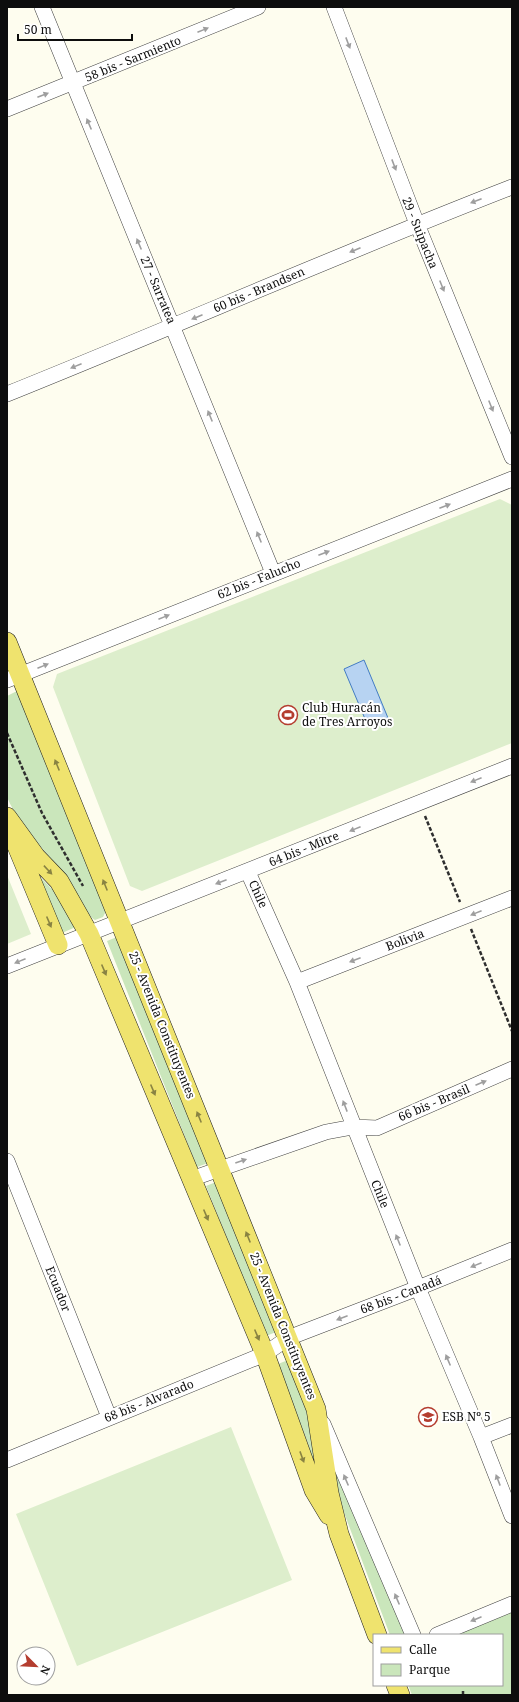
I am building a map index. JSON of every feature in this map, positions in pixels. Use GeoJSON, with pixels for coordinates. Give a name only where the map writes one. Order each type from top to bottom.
{"type":"FeatureCollection","features":[{"type":"Feature","properties":{"kind":"main road","name":"25 - Avenida Constituyentes"},"geometry":{"type":"LineString","coordinates":[[7,642],[14,677],[120,922],[316,1409],[329,1493],[339,1534],[377,1634]]}},
{"type":"Feature","properties":{"kind":"main road","name":"25 - Avenida Constituyentes"},"geometry":{"type":"LineString","coordinates":[[7,816],[36,857],[59,881],[88,934],[265,1354],[314,1490],[339,1534]]}},
{"type":"Feature","properties":{"kind":"main road"},"geometry":{"type":"LineString","coordinates":[[7,821],[58,945]]}},
{"type":"Feature","properties":{"kind":"street","name":"27 - Sarratea"},"geometry":{"type":"LineString","coordinates":[[42,7],[72,84],[274,573]]}},
{"type":"Feature","properties":{"kind":"street","name":"58 bis - Sarmiento"},"geometry":{"type":"LineString","coordinates":[[7,109],[72,84],[258,7]]}},
{"type":"Feature","properties":{"kind":"street","name":"29 - Suipacha"},"geometry":{"type":"LineString","coordinates":[[334,7],[416,224],[512,456]]}},
{"type":"Feature","properties":{"kind":"street","name":"60 bis - Brandsen"},"geometry":{"type":"LineString","coordinates":[[7,394],[416,224],[512,187]]}},
{"type":"Feature","properties":{"kind":"street","name":"62 bis - Falucho"},"geometry":{"type":"LineString","coordinates":[[14,677],[512,479]]}},
{"type":"Feature","properties":{"kind":"street","name":"64 bis - Mitre"},"geometry":{"type":"LineString","coordinates":[[7,966],[248,872],[512,766]]}},
{"type":"Feature","properties":{"kind":"street","name":"Chile"},"geometry":{"type":"LineString","coordinates":[[248,872],[297,982],[353,1127],[512,1516]]}},
{"type":"Feature","properties":{"kind":"street","name":"Bolivia"},"geometry":{"type":"LineString","coordinates":[[297,982],[512,898]]}},
{"type":"Feature","properties":{"kind":"street","name":"66 bis - Brasil"},"geometry":{"type":"LineString","coordinates":[[191,1179],[326,1132],[353,1127],[378,1128],[512,1069]]}},
{"type":"Feature","properties":{"kind":"street","name":"Ecuador"},"geometry":{"type":"LineString","coordinates":[[7,1162],[109,1417]]}},
{"type":"Feature","properties":{"kind":"street","name":"68 bis - Canadá"},"geometry":{"type":"LineString","coordinates":[[288,1338],[512,1250]]}},
{"type":"Feature","properties":{"kind":"street","name":"68 bis - Alvarado"},"geometry":{"type":"LineString","coordinates":[[7,1460],[265,1354],[288,1338]]}},
{"type":"Feature","properties":{"kind":"street","name":"25 - Avenida Constituyentes"},"geometry":{"type":"LineString","coordinates":[[316,1409],[413,1634]]}},
{"type":"Feature","properties":{"kind":"street"},"geometry":{"type":"LineString","coordinates":[[481,1437],[512,1425]]}},
{"type":"Feature","properties":{"kind":"street"},"geometry":{"type":"LineString","coordinates":[[439,1634],[512,1604]]}},
{"type":"Feature","properties":{"kind":"path"},"geometry":{"type":"LineString","coordinates":[[7,733],[42,813],[84,887]]}},
{"type":"Feature","properties":{"kind":"green space","name":"Club Huracán de Tres Arroyos"},"geometry":{"type":"Polygon","coordinates":[[[500,499],[512,505],[512,743],[142,891],[130,886],[53,687],[57,674],[500,499]]]}},
{"type":"Feature","properties":{"kind":"green space"},"geometry":{"type":"Polygon","coordinates":[[[17,691],[106,911],[103,917],[95,920],[85,909],[63,874],[20,821],[7,797],[7,696],[17,691]]]}},
{"type":"Feature","properties":{"kind":"green space"},"geometry":{"type":"Polygon","coordinates":[[[7,875],[31,934],[7,944],[7,875]]]}},
{"type":"Feature","properties":{"kind":"green space"},"geometry":{"type":"Polygon","coordinates":[[[39,876],[60,897],[78,926],[62,933],[39,876]]]}},
{"type":"Feature","properties":{"kind":"green space"},"geometry":{"type":"Polygon","coordinates":[[[117,937],[208,1163],[197,1167],[107,941],[117,937]]]}},
{"type":"Feature","properties":{"kind":"green space"},"geometry":{"type":"Polygon","coordinates":[[[216,1182],[276,1332],[266,1336],[206,1186],[216,1182]]]}},
{"type":"Feature","properties":{"kind":"green space"},"geometry":{"type":"Polygon","coordinates":[[[288,1360],[311,1423],[319,1488],[308,1444],[278,1364],[288,1360]]]}},
{"type":"Feature","properties":{"kind":"green space"},"geometry":{"type":"Polygon","coordinates":[[[231,1427],[292,1580],[77,1666],[16,1514],[231,1427]]]}},
{"type":"Feature","properties":{"kind":"green space"},"geometry":{"type":"Polygon","coordinates":[[[332,1457],[406,1634],[390,1634],[340,1502],[332,1457]]]}},
{"type":"Feature","properties":{"kind":"green space"},"geometry":{"type":"Polygon","coordinates":[[[512,1612],[512,1695],[412,1695],[408,1686],[503,1686],[503,1634],[456,1634],[512,1612]]]}},
{"type":"Feature","properties":{"kind":"water"},"geometry":{"type":"Polygon","coordinates":[[[364,660],[388,718],[368,726],[344,669],[364,660]]]}},
{"type":"Feature","properties":{"kind":"place","name":"Club Huracán de Tres Arroyos"},"geometry":{"type":"Point","coordinates":[288,715]}},
{"type":"Feature","properties":{"kind":"place","name":"ESB Nº 5"},"geometry":{"type":"Point","coordinates":[428,1417]}}]}
